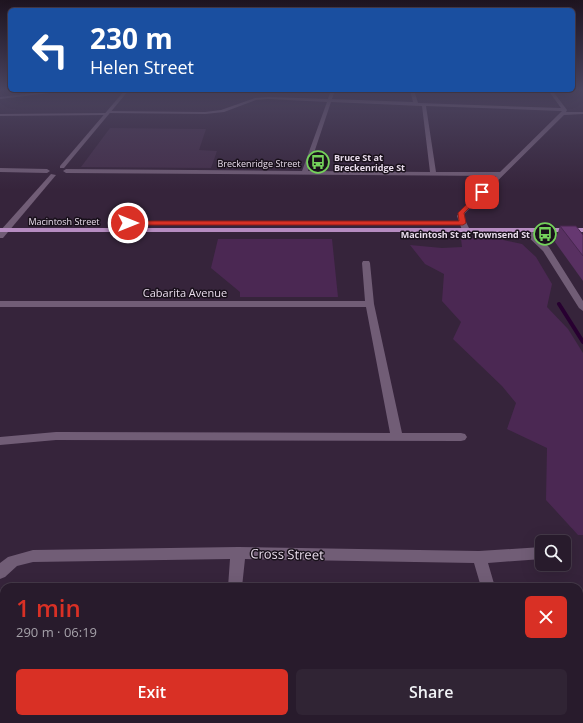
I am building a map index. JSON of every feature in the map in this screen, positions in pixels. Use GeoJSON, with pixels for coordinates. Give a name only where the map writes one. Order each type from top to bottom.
{"type":"FeatureCollection","features":[{"type":"Feature","properties":{"kind":"main road","name":"Macintosh Street"},"geometry":{"type":"LineString","coordinates":[[0,223],[464,226],[525,230],[583,230]]}},
{"type":"Feature","properties":{"kind":"main road","name":"Macintosh Street"},"geometry":{"type":"LineString","coordinates":[[3,230],[464,226],[583,223]]}},
{"type":"Feature","properties":{"kind":"street"},"geometry":{"type":"LineString","coordinates":[[0,236],[3,230],[11,223],[98,123]]}},
{"type":"Feature","properties":{"kind":"street"},"geometry":{"type":"LineString","coordinates":[[305,172],[322,123]]}},
{"type":"Feature","properties":{"kind":"street"},"geometry":{"type":"LineString","coordinates":[[426,123],[433,173]]}},
{"type":"Feature","properties":{"kind":"street"},"geometry":{"type":"LineString","coordinates":[[464,226],[461,213],[553,123]]}},
{"type":"Feature","properties":{"kind":"street","name":"Breckenridge Street"},"geometry":{"type":"LineString","coordinates":[[0,170],[500,174]]}},
{"type":"Feature","properties":{"kind":"street"},"geometry":{"type":"LineString","coordinates":[[525,230],[531,238],[544,247],[565,276],[572,292],[583,308]]}},
{"type":"Feature","properties":{"kind":"street"},"geometry":{"type":"LineString","coordinates":[[366,263],[370,304],[397,437]]}},
{"type":"Feature","properties":{"kind":"street","name":"Cabarita Avenue"},"geometry":{"type":"LineString","coordinates":[[0,304],[370,304]]}},
{"type":"Feature","properties":{"kind":"street"},"geometry":{"type":"LineString","coordinates":[[0,441],[56,436],[461,437]]}},
{"type":"Feature","properties":{"kind":"street","name":"Cross Street"},"geometry":{"type":"LineString","coordinates":[[0,572],[13,561],[33,556],[238,554],[479,557],[535,553]]}},
{"type":"Feature","properties":{"kind":"street"},"geometry":{"type":"LineString","coordinates":[[236,583],[238,554]]}},
{"type":"Feature","properties":{"kind":"street"},"geometry":{"type":"LineString","coordinates":[[479,557],[487,583]]}},
{"type":"Feature","properties":{"kind":"shaded area"},"geometry":{"type":"Polygon","coordinates":[[[110,128],[206,129],[199,150],[217,151],[211,168],[81,167],[110,128]]]}},
{"type":"Feature","properties":{"kind":"shaded area"},"geometry":{"type":"Polygon","coordinates":[[[490,237],[522,244],[536,257],[552,284],[547,307],[568,329],[583,353],[583,535],[578,535],[546,500],[547,448],[507,429],[516,403],[502,386],[453,339],[461,322],[442,301],[444,274],[425,264],[410,245],[442,248],[462,247],[461,239],[490,237]]]}},
{"type":"Feature","properties":{"kind":"shaded area"},"geometry":{"type":"Polygon","coordinates":[[[218,239],[332,239],[338,297],[240,297],[240,292],[211,268],[218,239]]]}},
{"type":"Feature","properties":{"kind":"building"},"geometry":{"type":"Polygon","coordinates":[[[560,226],[576,226],[583,235],[583,256],[560,226]]]}},
{"type":"Feature","properties":{"kind":"waterway"},"geometry":{"type":"LineString","coordinates":[[559,304],[583,342]]}},
{"type":"Feature","properties":{"kind":"place","name":"Bruce St at Breckenridge St"},"geometry":{"type":"Point","coordinates":[318,162]}},
{"type":"Feature","properties":{"kind":"place","name":"Macintosh St at Townsend St"},"geometry":{"type":"Point","coordinates":[545,234]}},
{"type":"Feature","properties":{"kind":"route"},"geometry":{"type":"LineString","coordinates":[[128,223],[463,223],[460,216],[461,213],[482,192]]}}]}
